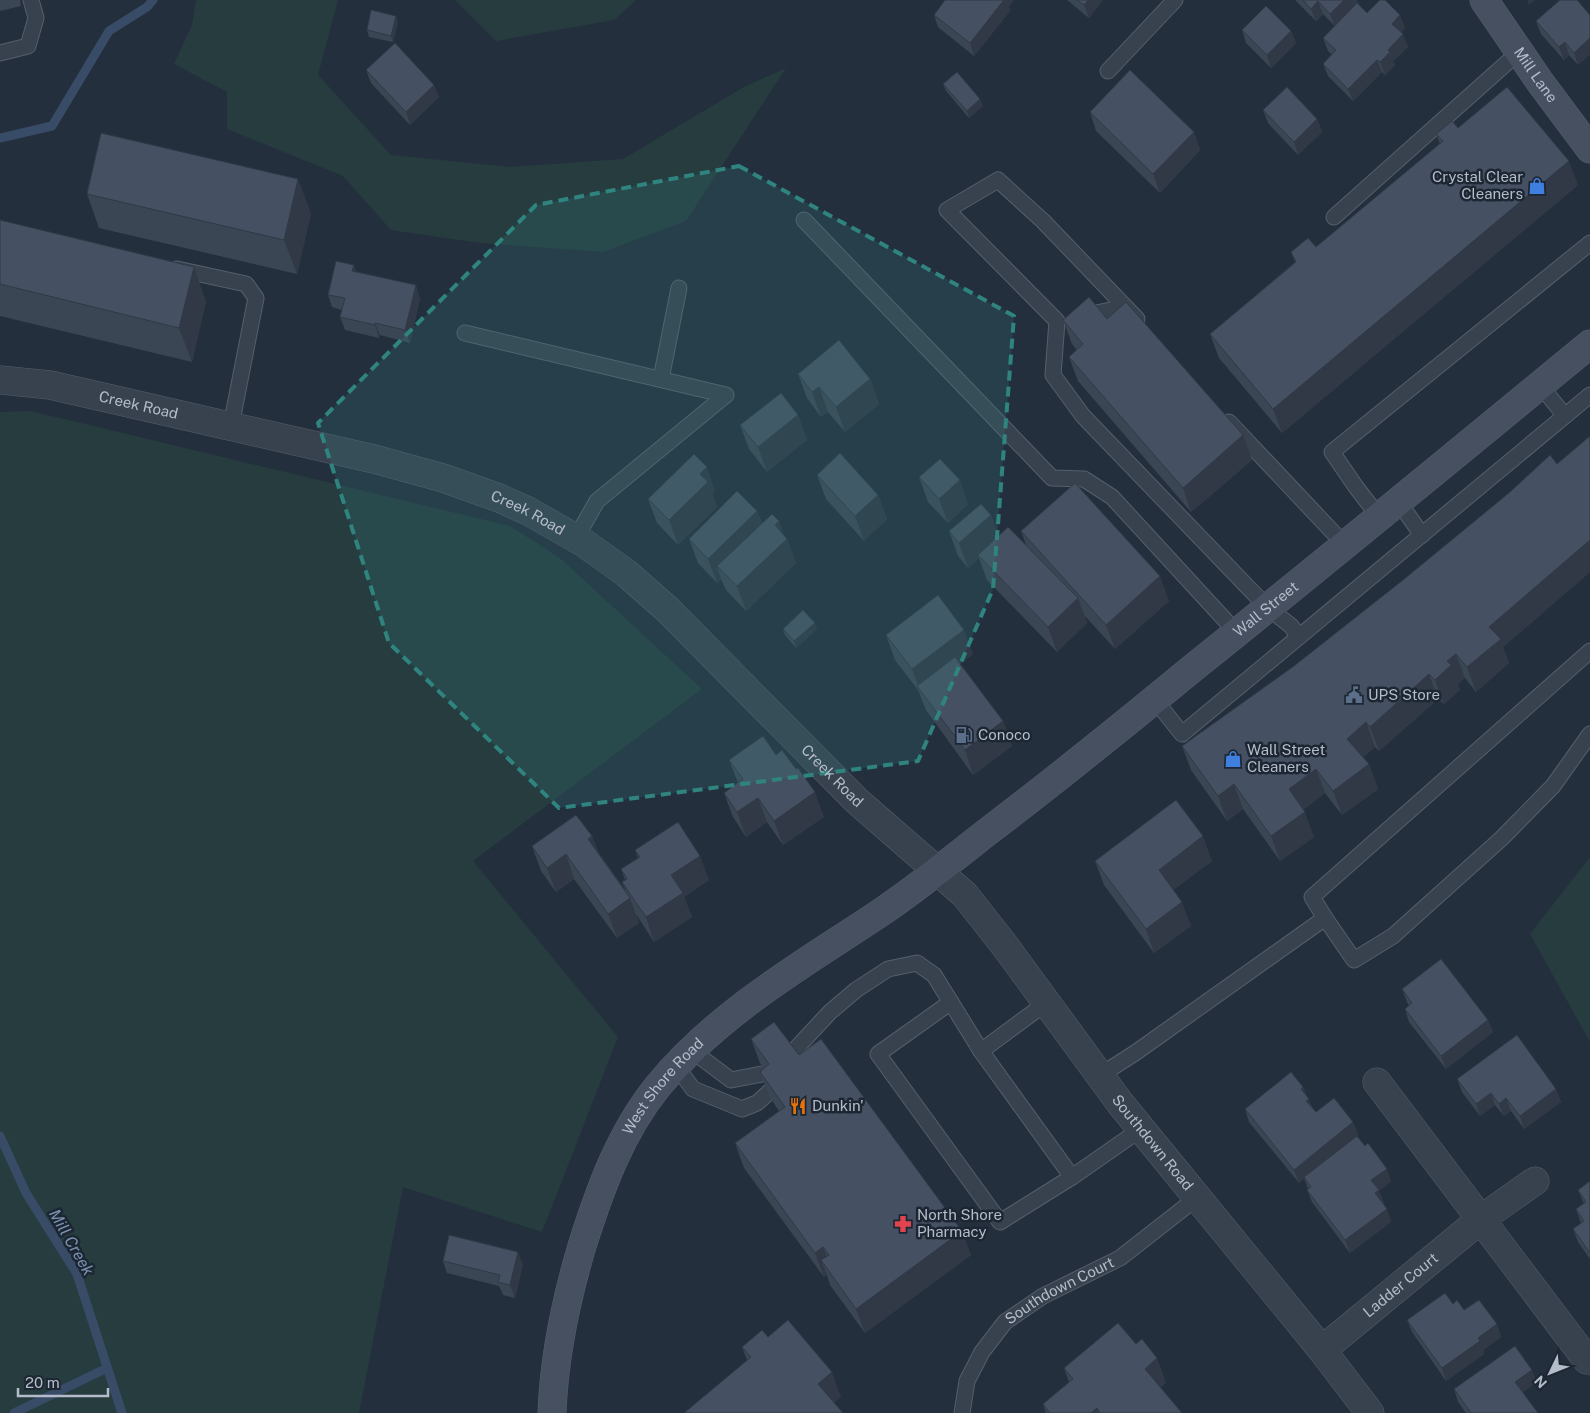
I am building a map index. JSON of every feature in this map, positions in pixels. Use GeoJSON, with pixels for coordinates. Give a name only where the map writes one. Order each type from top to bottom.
{"type":"FeatureCollection","features":[{"type":"Feature","properties":{"kind":"street","name":"Mill Lane"},"geometry":{"type":"LineString","coordinates":[[1484,0],[1519,52],[1590,149]]}},
{"type":"Feature","properties":{"kind":"street","name":"Wall Street"},"geometry":{"type":"LineString","coordinates":[[938,870],[1047,787],[1590,344]]}},
{"type":"Feature","properties":{"kind":"street","name":"Creek Road"},"geometry":{"type":"LineString","coordinates":[[0,380],[50,385],[374,459],[443,478],[499,498],[528,511],[576,538],[626,574],[654,598],[857,801],[938,870]]}},
{"type":"Feature","properties":{"kind":"street","name":"Southdown Road"},"geometry":{"type":"LineString","coordinates":[[938,870],[965,895],[981,914],[1099,1076],[1322,1350],[1370,1413]]}},
{"type":"Feature","properties":{"kind":"street","name":"West Shore Road"},"geometry":{"type":"LineString","coordinates":[[552,1413],[556,1357],[575,1270],[600,1188],[614,1155],[642,1108],[684,1058],[709,1033],[746,1002],[881,912],[938,870]]}},
{"type":"Feature","properties":{"kind":"street"},"geometry":{"type":"LineString","coordinates":[[1377,1082],[1587,1360]]}},
{"type":"Feature","properties":{"kind":"street","name":"Ladder Court"},"geometry":{"type":"LineString","coordinates":[[1322,1350],[1481,1219],[1535,1182]]}},
{"type":"Feature","properties":{"kind":"lane"},"geometry":{"type":"LineString","coordinates":[[0,53],[28,46],[36,18],[31,0]]}},
{"type":"Feature","properties":{"kind":"lane"},"geometry":{"type":"LineString","coordinates":[[1108,71],[1175,0]]}},
{"type":"Feature","properties":{"kind":"lane"},"geometry":{"type":"LineString","coordinates":[[1334,216],[1519,52]]}},
{"type":"Feature","properties":{"kind":"lane"},"geometry":{"type":"LineString","coordinates":[[1148,331],[1043,221],[998,180],[947,210],[1057,321],[1053,375],[1083,416],[1268,608],[1291,626],[1299,637]]}},
{"type":"Feature","properties":{"kind":"lane"},"geometry":{"type":"LineString","coordinates":[[804,220],[1052,478],[1084,479],[1112,497],[1237,633]]}},
{"type":"Feature","properties":{"kind":"lane"},"geometry":{"type":"LineString","coordinates":[[1422,535],[1389,509],[1356,487],[1332,452],[1590,243]]}},
{"type":"Feature","properties":{"kind":"lane"},"geometry":{"type":"LineString","coordinates":[[161,266],[246,284],[256,298],[231,426]]}},
{"type":"Feature","properties":{"kind":"lane"},"geometry":{"type":"LineString","coordinates":[[662,379],[679,288]]}},
{"type":"Feature","properties":{"kind":"lane"},"geometry":{"type":"LineString","coordinates":[[1057,321],[1125,307]]}},
{"type":"Feature","properties":{"kind":"lane"},"geometry":{"type":"LineString","coordinates":[[465,333],[726,395],[597,501],[576,538]]}},
{"type":"Feature","properties":{"kind":"lane"},"geometry":{"type":"LineString","coordinates":[[1540,386],[1565,416]]}},
{"type":"Feature","properties":{"kind":"lane"},"geometry":{"type":"LineString","coordinates":[[1154,700],[1182,734],[1590,395]]}},
{"type":"Feature","properties":{"kind":"lane"},"geometry":{"type":"LineString","coordinates":[[1217,408],[1345,545]]}},
{"type":"Feature","properties":{"kind":"lane"},"geometry":{"type":"LineString","coordinates":[[1590,651],[1312,897],[1354,960],[1393,936],[1502,838],[1553,786],[1590,734]]}},
{"type":"Feature","properties":{"kind":"lane"},"geometry":{"type":"LineString","coordinates":[[1099,1076],[1135,1053],[1325,918]]}},
{"type":"Feature","properties":{"kind":"lane"},"geometry":{"type":"LineString","coordinates":[[790,1055],[830,1012],[856,990],[888,969],[918,963],[934,975],[982,1051],[1072,1177]]}},
{"type":"Feature","properties":{"kind":"lane"},"geometry":{"type":"LineString","coordinates":[[951,1002],[878,1054],[1000,1222],[1072,1177],[1141,1129]]}},
{"type":"Feature","properties":{"kind":"lane"},"geometry":{"type":"LineString","coordinates":[[982,1051],[1046,1004]]}},
{"type":"Feature","properties":{"kind":"lane"},"geometry":{"type":"LineString","coordinates":[[819,1043],[830,1012]]}},
{"type":"Feature","properties":{"kind":"lane"},"geometry":{"type":"LineString","coordinates":[[684,1058],[731,1080],[767,1073]]}},
{"type":"Feature","properties":{"kind":"lane"},"geometry":{"type":"LineString","coordinates":[[684,1058],[693,1089],[742,1109],[757,1103],[776,1086]]}},
{"type":"Feature","properties":{"kind":"lane","name":"Southdown Court"},"geometry":{"type":"LineString","coordinates":[[962,1413],[967,1380],[982,1352],[1005,1322],[1043,1296],[1120,1258],[1198,1197]]}},
{"type":"Feature","properties":{"kind":"highlighted area"},"geometry":{"type":"Polygon","coordinates":[[[739,166],[1014,316],[993,589],[918,761],[559,808],[389,643],[318,423],[536,205],[739,166]]]}},
{"type":"Feature","properties":{"kind":"green space"},"geometry":{"type":"Polygon","coordinates":[[[196,0],[338,0],[318,75],[391,155],[510,167],[623,159],[744,87],[786,68],[686,221],[603,252],[480,243],[391,230],[343,176],[227,129],[227,92],[174,64],[192,25],[196,0]]]}},
{"type":"Feature","properties":{"kind":"green space"},"geometry":{"type":"Polygon","coordinates":[[[455,0],[636,0],[614,20],[496,41],[455,0]]]}},
{"type":"Feature","properties":{"kind":"green space"},"geometry":{"type":"Polygon","coordinates":[[[31,411],[510,526],[560,558],[702,689],[473,861],[618,1037],[542,1232],[403,1187],[359,1413],[0,1413],[0,412],[31,411]]]}},
{"type":"Feature","properties":{"kind":"green space"},"geometry":{"type":"Polygon","coordinates":[[[1590,857],[1590,1042],[1530,934],[1590,857]]]}},
{"type":"Feature","properties":{"kind":"building"},"geometry":{"type":"Polygon","coordinates":[[[945,0],[1004,0],[970,43],[934,15],[945,0]]]}},
{"type":"Feature","properties":{"kind":"building"},"geometry":{"type":"Polygon","coordinates":[[[1077,0],[1088,0],[1084,5],[1077,0]]]}},
{"type":"Feature","properties":{"kind":"building"},"geometry":{"type":"Polygon","coordinates":[[[1303,0],[1344,0],[1330,14],[1318,1],[1311,9],[1303,0]]]}},
{"type":"Feature","properties":{"kind":"building"},"geometry":{"type":"Polygon","coordinates":[[[1380,0],[1385,0],[1400,15],[1392,24],[1403,34],[1380,62],[1377,60],[1348,89],[1323,64],[1336,50],[1323,38],[1357,3],[1367,13],[1380,0]]]}},
{"type":"Feature","properties":{"kind":"building"},"geometry":{"type":"Polygon","coordinates":[[[1560,0],[1577,0],[1590,15],[1590,38],[1574,53],[1565,42],[1559,47],[1536,21],[1560,0]]]}},
{"type":"Feature","properties":{"kind":"building"},"geometry":{"type":"Polygon","coordinates":[[[1266,6],[1291,31],[1267,55],[1242,30],[1266,6]]]}},
{"type":"Feature","properties":{"kind":"building"},"geometry":{"type":"Polygon","coordinates":[[[371,10],[396,16],[391,36],[367,30],[371,10]]]}},
{"type":"Feature","properties":{"kind":"building"},"geometry":{"type":"Polygon","coordinates":[[[395,43],[434,85],[406,112],[366,70],[395,43]]]}},
{"type":"Feature","properties":{"kind":"building"},"geometry":{"type":"Polygon","coordinates":[[[1130,70],[1194,132],[1153,174],[1090,112],[1130,70]]]}},
{"type":"Feature","properties":{"kind":"building"},"geometry":{"type":"Polygon","coordinates":[[[957,72],[980,99],[967,111],[943,84],[957,72]]]}},
{"type":"Feature","properties":{"kind":"building"},"geometry":{"type":"Polygon","coordinates":[[[1287,87],[1317,119],[1294,142],[1263,110],[1287,87]]]}},
{"type":"Feature","properties":{"kind":"building"},"geometry":{"type":"Polygon","coordinates":[[[1507,87],[1569,161],[1273,409],[1210,334],[1296,262],[1291,252],[1308,238],[1316,247],[1443,141],[1436,134],[1452,121],[1458,128],[1507,87]]]}},
{"type":"Feature","properties":{"kind":"building"},"geometry":{"type":"Polygon","coordinates":[[[101,133],[298,179],[284,240],[87,194],[101,133]]]}},
{"type":"Feature","properties":{"kind":"building"},"geometry":{"type":"Polygon","coordinates":[[[0,220],[194,267],[179,328],[0,284],[0,220]]]}},
{"type":"Feature","properties":{"kind":"building"},"geometry":{"type":"Polygon","coordinates":[[[336,261],[354,265],[352,271],[416,285],[405,330],[340,317],[345,298],[328,295],[336,261]]]}},
{"type":"Feature","properties":{"kind":"building"},"geometry":{"type":"Polygon","coordinates":[[[1089,297],[1107,319],[1126,302],[1243,435],[1183,488],[1069,357],[1083,344],[1063,320],[1089,297]]]}},
{"type":"Feature","properties":{"kind":"building"},"geometry":{"type":"Polygon","coordinates":[[[839,340],[870,379],[836,407],[819,387],[812,392],[798,374],[839,340]]]}},
{"type":"Feature","properties":{"kind":"building"},"geometry":{"type":"Polygon","coordinates":[[[781,393],[798,415],[758,447],[740,425],[781,393]]]}},
{"type":"Feature","properties":{"kind":"building"},"geometry":{"type":"Polygon","coordinates":[[[1590,436],[1590,540],[1489,627],[1501,639],[1467,667],[1456,654],[1447,661],[1451,665],[1435,680],[1429,674],[1370,727],[1366,722],[1347,739],[1369,764],[1333,791],[1316,769],[1289,789],[1305,812],[1271,836],[1234,784],[1218,796],[1182,746],[1294,666],[1403,580],[1510,492],[1550,455],[1557,464],[1590,436]]]}},
{"type":"Feature","properties":{"kind":"building"},"geometry":{"type":"Polygon","coordinates":[[[840,453],[878,495],[855,516],[817,475],[840,453]]]}},
{"type":"Feature","properties":{"kind":"building"},"geometry":{"type":"Polygon","coordinates":[[[694,454],[707,467],[700,474],[708,482],[669,520],[648,499],[694,454]]]}},
{"type":"Feature","properties":{"kind":"building"},"geometry":{"type":"Polygon","coordinates":[[[940,459],[960,480],[939,499],[919,477],[940,459]]]}},
{"type":"Feature","properties":{"kind":"building"},"geometry":{"type":"Polygon","coordinates":[[[1075,483],[1160,576],[1106,625],[1021,531],[1075,483]]]}},
{"type":"Feature","properties":{"kind":"building"},"geometry":{"type":"Polygon","coordinates":[[[737,491],[757,511],[708,559],[689,539],[737,491]]]}},
{"type":"Feature","properties":{"kind":"building"},"geometry":{"type":"Polygon","coordinates":[[[981,504],[991,515],[959,543],[949,531],[981,504]]]}},
{"type":"Feature","properties":{"kind":"building"},"geometry":{"type":"Polygon","coordinates":[[[772,514],[779,521],[775,525],[787,539],[737,586],[717,566],[772,514]]]}},
{"type":"Feature","properties":{"kind":"building"},"geometry":{"type":"Polygon","coordinates":[[[1008,527],[1078,598],[1048,627],[978,555],[1008,527]]]}},
{"type":"Feature","properties":{"kind":"building"},"geometry":{"type":"Polygon","coordinates":[[[938,595],[964,630],[912,669],[886,635],[938,595]]]}},
{"type":"Feature","properties":{"kind":"building"},"geometry":{"type":"Polygon","coordinates":[[[803,610],[815,623],[794,641],[783,629],[803,610]]]}},
{"type":"Feature","properties":{"kind":"building"},"geometry":{"type":"Polygon","coordinates":[[[955,657],[1003,721],[965,750],[917,686],[955,657]]]}},
{"type":"Feature","properties":{"kind":"building"},"geometry":{"type":"Polygon","coordinates":[[[763,736],[776,755],[782,750],[815,792],[774,821],[758,798],[737,812],[724,793],[743,779],[729,760],[763,736]]]}},
{"type":"Feature","properties":{"kind":"building"},"geometry":{"type":"Polygon","coordinates":[[[1176,800],[1203,836],[1159,870],[1182,902],[1146,929],[1095,861],[1176,800]]]}},
{"type":"Feature","properties":{"kind":"building"},"geometry":{"type":"Polygon","coordinates":[[[576,815],[592,836],[588,839],[630,898],[608,914],[566,854],[547,868],[532,846],[576,815]]]}},
{"type":"Feature","properties":{"kind":"building"},"geometry":{"type":"Polygon","coordinates":[[[678,822],[700,856],[671,875],[683,893],[646,917],[622,882],[627,879],[621,869],[640,857],[635,850],[678,822]]]}},
{"type":"Feature","properties":{"kind":"building"},"geometry":{"type":"Polygon","coordinates":[[[1441,959],[1488,1020],[1441,1056],[1405,1009],[1412,1003],[1402,989],[1441,959]]]}},
{"type":"Feature","properties":{"kind":"building"},"geometry":{"type":"Polygon","coordinates":[[[774,1022],[799,1055],[821,1039],[962,1231],[856,1309],[821,1260],[829,1255],[823,1247],[815,1253],[735,1143],[785,1107],[760,1072],[769,1064],[751,1039],[774,1022]]]}},
{"type":"Feature","properties":{"kind":"building"},"geometry":{"type":"Polygon","coordinates":[[[1517,1035],[1556,1089],[1520,1116],[1506,1098],[1499,1104],[1491,1093],[1476,1104],[1457,1079],[1517,1035]]]}},
{"type":"Feature","properties":{"kind":"building"},"geometry":{"type":"Polygon","coordinates":[[[1291,1072],[1303,1087],[1301,1089],[1309,1099],[1306,1101],[1316,1112],[1334,1098],[1353,1122],[1294,1170],[1245,1109],[1291,1072]]]}},
{"type":"Feature","properties":{"kind":"building"},"geometry":{"type":"Polygon","coordinates":[[[1357,1136],[1365,1146],[1368,1143],[1387,1169],[1371,1180],[1379,1190],[1375,1193],[1387,1209],[1345,1240],[1307,1190],[1311,1187],[1304,1177],[1357,1136]]]}},
{"type":"Feature","properties":{"kind":"building"},"geometry":{"type":"Polygon","coordinates":[[[1590,1181],[1590,1253],[1573,1229],[1584,1221],[1576,1209],[1586,1202],[1578,1190],[1590,1181]]]}},
{"type":"Feature","properties":{"kind":"building"},"geometry":{"type":"Polygon","coordinates":[[[449,1235],[518,1252],[510,1285],[498,1282],[500,1275],[443,1261],[449,1235]]]}},
{"type":"Feature","properties":{"kind":"building"},"geometry":{"type":"Polygon","coordinates":[[[1445,1293],[1453,1304],[1457,1300],[1464,1310],[1479,1300],[1497,1324],[1478,1338],[1480,1341],[1442,1368],[1407,1320],[1445,1293]]]}},
{"type":"Feature","properties":{"kind":"building"},"geometry":{"type":"Polygon","coordinates":[[[788,1320],[832,1372],[818,1384],[843,1413],[684,1413],[751,1357],[742,1347],[762,1330],[768,1337],[788,1320]]]}},
{"type":"Feature","properties":{"kind":"building"},"geometry":{"type":"Polygon","coordinates":[[[1118,1323],[1136,1344],[1142,1339],[1157,1358],[1145,1369],[1182,1413],[1100,1413],[1097,1408],[1091,1413],[1050,1413],[1043,1404],[1073,1379],[1064,1368],[1118,1323]]]}},
{"type":"Feature","properties":{"kind":"building"},"geometry":{"type":"Polygon","coordinates":[[[1515,1346],[1532,1370],[1515,1382],[1538,1413],[1471,1413],[1454,1389],[1515,1346]]]}},
{"type":"Feature","properties":{"kind":"waterway"},"geometry":{"type":"LineString","coordinates":[[0,138],[52,126],[109,31],[147,7],[153,0]]}},
{"type":"Feature","properties":{"kind":"waterway","name":"Mill Creek"},"geometry":{"type":"LineString","coordinates":[[0,1136],[26,1193],[77,1274],[122,1413]]}},
{"type":"Feature","properties":{"kind":"waterway","name":"Mill Creek"},"geometry":{"type":"LineString","coordinates":[[14,1413],[107,1368]]}},
{"type":"Feature","properties":{"kind":"place","name":"Crystal Clear Cleaners"},"geometry":{"type":"Point","coordinates":[1537,186]}},
{"type":"Feature","properties":{"kind":"place","name":"UPS Store"},"geometry":{"type":"Point","coordinates":[1354,695]}},
{"type":"Feature","properties":{"kind":"place","name":"Conoco"},"geometry":{"type":"Point","coordinates":[964,735]}},
{"type":"Feature","properties":{"kind":"place","name":"Wall Street Cleaners"},"geometry":{"type":"Point","coordinates":[1233,759]}},
{"type":"Feature","properties":{"kind":"place","name":"Dunkin'"},"geometry":{"type":"Point","coordinates":[798,1106]}},
{"type":"Feature","properties":{"kind":"place","name":"North Shore Pharmacy"},"geometry":{"type":"Point","coordinates":[903,1224]}}]}
